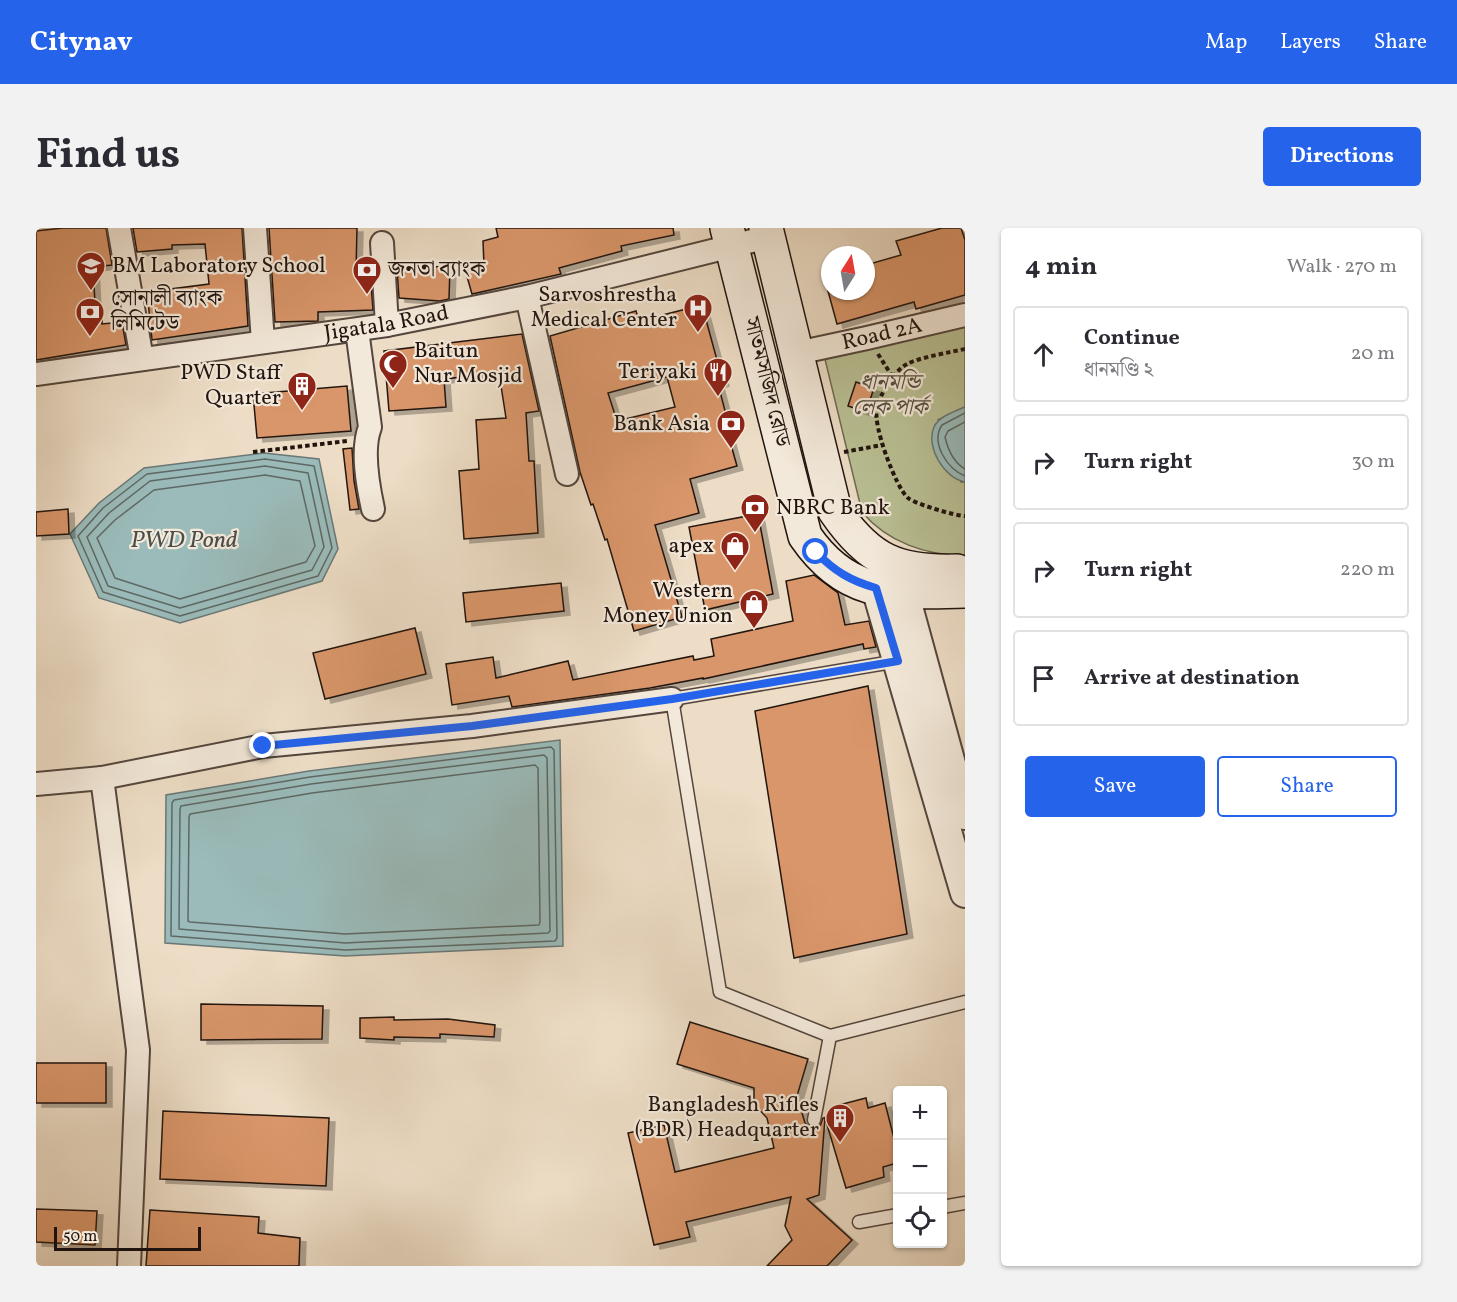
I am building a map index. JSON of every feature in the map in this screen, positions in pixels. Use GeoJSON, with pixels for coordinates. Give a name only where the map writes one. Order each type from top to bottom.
{"type":"FeatureCollection","features":[{"type":"Feature","properties":{"kind":"main road","name":"সাতমসজিদ রোড"},"geometry":{"type":"LineString","coordinates":[[767,232],[835,512],[867,549],[880,558],[891,582]]}},
{"type":"Feature","properties":{"kind":"main road","name":"সাতমসজিদ রোড"},"geometry":{"type":"LineString","coordinates":[[729,237],[806,536],[830,566],[845,577],[891,582]]}},
{"type":"Feature","properties":{"kind":"main road"},"geometry":{"type":"LineString","coordinates":[[891,582],[931,571],[965,571]]}},
{"type":"Feature","properties":{"kind":"main road"},"geometry":{"type":"LineString","coordinates":[[891,582],[965,591]]}},
{"type":"Feature","properties":{"kind":"street"},"geometry":{"type":"LineString","coordinates":[[119,228],[142,360]]}},
{"type":"Feature","properties":{"kind":"street"},"geometry":{"type":"LineString","coordinates":[[255,228],[263,342]]}},
{"type":"Feature","properties":{"kind":"street","name":"Jigatala Road"},"geometry":{"type":"LineString","coordinates":[[36,374],[387,325],[527,297],[729,237],[767,232]]}},
{"type":"Feature","properties":{"kind":"street"},"geometry":{"type":"LineString","coordinates":[[382,243],[387,325]]}},
{"type":"Feature","properties":{"kind":"street"},"geometry":{"type":"LineString","coordinates":[[527,297],[567,474]]}},
{"type":"Feature","properties":{"kind":"street","name":"Road 2A"},"geometry":{"type":"LineString","coordinates":[[797,353],[965,315]]}},
{"type":"Feature","properties":{"kind":"street"},"geometry":{"type":"LineString","coordinates":[[357,330],[370,427],[365,439],[369,492],[373,510]]}},
{"type":"Feature","properties":{"kind":"street"},"geometry":{"type":"LineString","coordinates":[[891,582],[898,661],[965,893]]}},
{"type":"Feature","properties":{"kind":"street"},"geometry":{"type":"LineString","coordinates":[[891,582],[965,815]]}},
{"type":"Feature","properties":{"kind":"street"},"geometry":{"type":"LineString","coordinates":[[36,784],[102,778],[263,746],[472,726],[672,699]]}},
{"type":"Feature","properties":{"kind":"street"},"geometry":{"type":"LineString","coordinates":[[102,778],[138,1050],[129,1266]]}},
{"type":"Feature","properties":{"kind":"lane"},"geometry":{"type":"LineString","coordinates":[[898,661],[672,699],[720,992],[830,1036],[965,1002]]}},
{"type":"Feature","properties":{"kind":"lane"},"geometry":{"type":"LineString","coordinates":[[814,1120],[830,1036]]}},
{"type":"Feature","properties":{"kind":"lane"},"geometry":{"type":"LineString","coordinates":[[947,1206],[965,1203]]}},
{"type":"Feature","properties":{"kind":"lane"},"geometry":{"type":"LineString","coordinates":[[859,1222],[893,1216]]}},
{"type":"Feature","properties":{"kind":"path"},"geometry":{"type":"LineString","coordinates":[[965,349],[907,363],[892,376],[876,410],[882,445],[891,469],[908,498],[956,516],[965,516]]}},
{"type":"Feature","properties":{"kind":"path"},"geometry":{"type":"LineString","coordinates":[[253,452],[365,439]]}},
{"type":"Feature","properties":{"kind":"path"},"geometry":{"type":"LineString","coordinates":[[823,456],[882,445]]}},
{"type":"Feature","properties":{"kind":"green space","name":"ধানমন্ডি লেক পার্ক"},"geometry":{"type":"Polygon","coordinates":[[[965,319],[965,407],[938,420],[961,482],[965,482],[965,555],[951,555],[922,550],[896,539],[883,532],[862,512],[824,355],[965,319]]]}},
{"type":"Feature","properties":{"kind":"water"},"geometry":{"type":"Polygon","coordinates":[[[965,407],[965,482],[958,480],[944,469],[932,444],[932,435],[939,420],[965,407]]]}},
{"type":"Feature","properties":{"kind":"water","name":"PWD Pond"},"geometry":{"type":"Polygon","coordinates":[[[264,453],[319,459],[338,549],[322,581],[180,623],[99,598],[70,534],[99,503],[144,468],[264,453]]]}},
{"type":"Feature","properties":{"kind":"water"},"geometry":{"type":"Polygon","coordinates":[[[560,740],[563,946],[345,956],[165,943],[166,795],[309,771],[560,740]]]}},
{"type":"Feature","properties":{"kind":"building"},"geometry":{"type":"Polygon","coordinates":[[[63,228],[106,228],[112,265],[93,267],[96,321],[102,320],[102,324],[122,322],[126,345],[36,360],[36,231],[63,228]]]}},
{"type":"Feature","properties":{"kind":"building"},"geometry":{"type":"Polygon","coordinates":[[[133,228],[242,228],[248,326],[152,340],[147,292],[209,284],[205,244],[172,245],[172,249],[137,252],[133,228]]]}},
{"type":"Feature","properties":{"kind":"building"},"geometry":{"type":"Polygon","coordinates":[[[269,228],[357,228],[356,271],[370,270],[373,310],[318,312],[318,321],[275,322],[269,228]]]}},
{"type":"Feature","properties":{"kind":"building"},"geometry":{"type":"Polygon","coordinates":[[[496,228],[673,228],[674,235],[621,246],[622,251],[559,268],[561,274],[472,294],[464,266],[484,265],[483,241],[498,237],[496,228]]]}},
{"type":"Feature","properties":{"kind":"building"},"geometry":{"type":"Polygon","coordinates":[[[942,228],[961,228],[965,240],[965,295],[916,309],[914,302],[837,324],[830,300],[875,300],[875,262],[901,255],[896,241],[942,228]]]}},
{"type":"Feature","properties":{"kind":"building"},"geometry":{"type":"Polygon","coordinates":[[[450,266],[449,299],[440,301],[399,298],[397,269],[450,266]]]}},
{"type":"Feature","properties":{"kind":"building"},"geometry":{"type":"Polygon","coordinates":[[[702,305],[723,382],[718,384],[729,426],[726,427],[737,466],[690,479],[699,513],[655,525],[682,617],[634,631],[607,539],[605,540],[580,472],[550,336],[636,311],[639,321],[702,305]],[[667,377],[608,393],[617,421],[675,407],[667,377]]]}},
{"type":"Feature","properties":{"kind":"building"},"geometry":{"type":"Polygon","coordinates":[[[522,334],[539,411],[526,413],[529,461],[534,461],[538,533],[464,539],[459,471],[479,469],[476,420],[506,418],[499,373],[444,379],[446,407],[389,411],[384,351],[522,334]]]}},
{"type":"Feature","properties":{"kind":"building"},"geometry":{"type":"Polygon","coordinates":[[[856,382],[874,388],[866,412],[848,406],[856,382]]]}},
{"type":"Feature","properties":{"kind":"building","name":"PWD Staff Quarter"},"geometry":{"type":"Polygon","coordinates":[[[347,386],[351,431],[257,438],[253,394],[347,386]]]}},
{"type":"Feature","properties":{"kind":"building"},"geometry":{"type":"Polygon","coordinates":[[[352,448],[359,509],[350,510],[343,449],[352,448]]]}},
{"type":"Feature","properties":{"kind":"building"},"geometry":{"type":"Polygon","coordinates":[[[68,509],[69,534],[36,536],[36,512],[68,509]]]}},
{"type":"Feature","properties":{"kind":"building"},"geometry":{"type":"Polygon","coordinates":[[[758,514],[773,594],[705,610],[689,527],[758,514]]]}},
{"type":"Feature","properties":{"kind":"building"},"geometry":{"type":"Polygon","coordinates":[[[814,575],[838,593],[845,625],[869,621],[876,647],[864,649],[863,644],[703,679],[512,707],[509,696],[452,705],[446,664],[493,657],[496,678],[568,661],[573,680],[693,656],[694,660],[714,656],[711,639],[793,621],[786,581],[814,575]]]}},
{"type":"Feature","properties":{"kind":"building"},"geometry":{"type":"Polygon","coordinates":[[[561,583],[564,611],[466,622],[463,593],[561,583]]]}},
{"type":"Feature","properties":{"kind":"building"},"geometry":{"type":"Polygon","coordinates":[[[415,628],[426,674],[325,699],[313,653],[415,628]]]}},
{"type":"Feature","properties":{"kind":"building"},"geometry":{"type":"Polygon","coordinates":[[[868,686],[907,934],[794,958],[755,711],[868,686]]]}},
{"type":"Feature","properties":{"kind":"building"},"geometry":{"type":"Polygon","coordinates":[[[201,1004],[323,1006],[322,1039],[201,1040],[201,1004]]]}},
{"type":"Feature","properties":{"kind":"building"},"geometry":{"type":"Polygon","coordinates":[[[394,1017],[394,1020],[448,1019],[495,1025],[494,1037],[440,1034],[440,1038],[394,1037],[394,1040],[360,1038],[360,1018],[394,1017]]]}},
{"type":"Feature","properties":{"kind":"building","name":"Bangladesh Rifles (BDR) Headquarter"},"geometry":{"type":"Polygon","coordinates":[[[690,1022],[808,1059],[797,1096],[805,1123],[812,1128],[820,1126],[823,1118],[837,1114],[835,1106],[866,1098],[868,1108],[885,1103],[893,1134],[893,1164],[883,1167],[884,1177],[846,1188],[825,1118],[819,1195],[807,1199],[852,1240],[827,1266],[767,1266],[792,1240],[785,1226],[791,1197],[686,1222],[690,1237],[654,1245],[628,1133],[664,1125],[675,1172],[774,1148],[767,1118],[754,1104],[754,1088],[677,1064],[690,1022]]]}},
{"type":"Feature","properties":{"kind":"building"},"geometry":{"type":"Polygon","coordinates":[[[36,1063],[106,1063],[106,1103],[36,1103],[36,1063]]]}},
{"type":"Feature","properties":{"kind":"building"},"geometry":{"type":"Polygon","coordinates":[[[163,1111],[329,1118],[326,1186],[160,1179],[163,1111]]]}},
{"type":"Feature","properties":{"kind":"building"},"geometry":{"type":"Polygon","coordinates":[[[36,1209],[97,1211],[95,1245],[36,1242],[36,1209]]]}},
{"type":"Feature","properties":{"kind":"building"},"geometry":{"type":"Polygon","coordinates":[[[150,1210],[259,1217],[258,1233],[300,1238],[299,1266],[146,1266],[150,1210]]]}},
{"type":"Feature","properties":{"kind":"place","name":"BM Laboratory School"},"geometry":{"type":"Point","coordinates":[91,292]}},
{"type":"Feature","properties":{"kind":"place","name":"জনতা ব্যাংক"},"geometry":{"type":"Point","coordinates":[367,296]}},
{"type":"Feature","properties":{"kind":"place","name":"Sarvoshrestha Medical Center"},"geometry":{"type":"Point","coordinates":[698,334]}},
{"type":"Feature","properties":{"kind":"place","name":"সোনালী ব্যাংক লিমিটেড"},"geometry":{"type":"Point","coordinates":[90,338]}},
{"type":"Feature","properties":{"kind":"place","name":"Baitun Nur Mosjid"},"geometry":{"type":"Point","coordinates":[393,390]}},
{"type":"Feature","properties":{"kind":"place","name":"Teriyaki"},"geometry":{"type":"Point","coordinates":[718,398]}},
{"type":"Feature","properties":{"kind":"place","name":"PWD Staff Quarter"},"geometry":{"type":"Point","coordinates":[302,412]}},
{"type":"Feature","properties":{"kind":"place","name":"Bank Asia"},"geometry":{"type":"Point","coordinates":[731,450]}},
{"type":"Feature","properties":{"kind":"place","name":"NBRC Bank"},"geometry":{"type":"Point","coordinates":[755,534]}},
{"type":"Feature","properties":{"kind":"place","name":"apex"},"geometry":{"type":"Point","coordinates":[735,572]}},
{"type":"Feature","properties":{"kind":"place","name":"Western Money Union"},"geometry":{"type":"Point","coordinates":[754,630]}},
{"type":"Feature","properties":{"kind":"place","name":"Bangladesh Rifles (BDR) Headquarter"},"geometry":{"type":"Point","coordinates":[840,1144]}},
{"type":"Feature","properties":{"kind":"route"},"geometry":{"type":"LineString","coordinates":[[263,746],[472,726],[672,699],[898,661],[876,588],[845,577],[816,552]]}}]}
